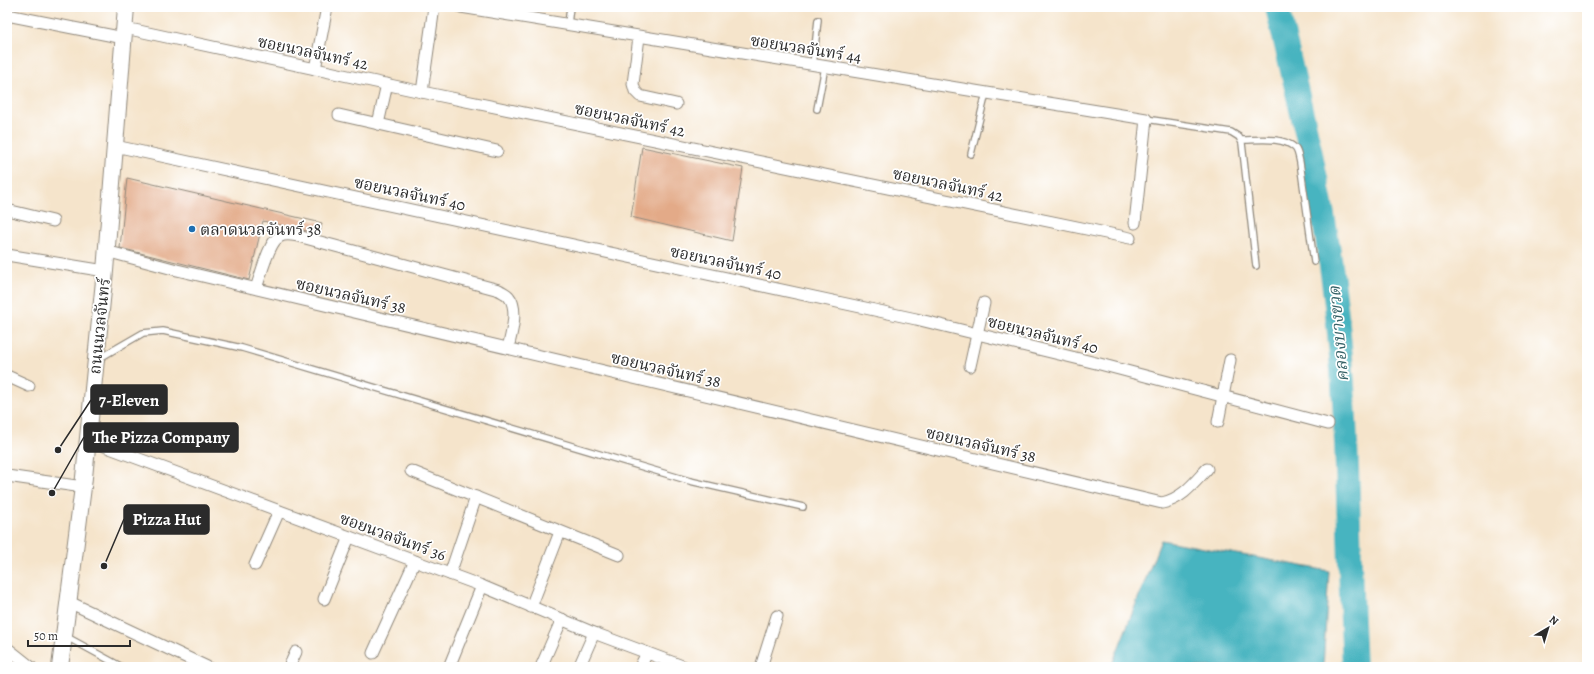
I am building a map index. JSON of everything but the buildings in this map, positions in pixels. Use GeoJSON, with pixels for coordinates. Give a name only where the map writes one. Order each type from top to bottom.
{"type":"FeatureCollection","features":[{"type":"Feature","properties":{"kind":"main road","name":"ถนนนวลจันทร์"},"geometry":{"type":"LineString","coordinates":[[60,667],[83,487],[105,271],[126,7]]}},
{"type":"Feature","properties":{"kind":"street"},"geometry":{"type":"LineString","coordinates":[[315,69],[327,7]]}},
{"type":"Feature","properties":{"kind":"street"},"geometry":{"type":"LineString","coordinates":[[422,92],[434,7]]}},
{"type":"Feature","properties":{"kind":"street","name":"ซอยนวลจันทร์ 44"},"geometry":{"type":"LineString","coordinates":[[461,7],[1146,119]]}},
{"type":"Feature","properties":{"kind":"street","name":"ซอยนวลจันทร์ 42"},"geometry":{"type":"LineString","coordinates":[[7,14],[124,33],[315,69],[1130,238]]}},
{"type":"Feature","properties":{"kind":"street"},"geometry":{"type":"LineString","coordinates":[[639,37],[633,84],[635,91],[640,96],[676,104]]}},
{"type":"Feature","properties":{"kind":"street"},"geometry":{"type":"LineString","coordinates":[[378,124],[387,84]]}},
{"type":"Feature","properties":{"kind":"street"},"geometry":{"type":"LineString","coordinates":[[339,115],[497,151]]}},
{"type":"Feature","properties":{"kind":"street"},"geometry":{"type":"LineString","coordinates":[[1135,223],[1146,119]]}},
{"type":"Feature","properties":{"kind":"street","name":"ซอยนวลจันทร์ 40"},"geometry":{"type":"LineString","coordinates":[[115,146],[900,316],[1223,396],[1328,424]]}},
{"type":"Feature","properties":{"kind":"street"},"geometry":{"type":"LineString","coordinates":[[7,210],[53,221]]}},
{"type":"Feature","properties":{"kind":"street"},"geometry":{"type":"LineString","coordinates":[[256,288],[272,244],[279,237],[284,235],[298,236],[499,290],[510,297],[513,308],[513,327],[508,348]]}},
{"type":"Feature","properties":{"kind":"street","name":"ซอยนวลจันทร์ 38"},"geometry":{"type":"LineString","coordinates":[[106,251],[1162,503],[1171,501],[1184,493],[1207,469]]}},
{"type":"Feature","properties":{"kind":"street"},"geometry":{"type":"LineString","coordinates":[[7,255],[105,271]]}},
{"type":"Feature","properties":{"kind":"street"},"geometry":{"type":"LineString","coordinates":[[970,366],[984,303]]}},
{"type":"Feature","properties":{"kind":"street"},"geometry":{"type":"LineString","coordinates":[[1218,422],[1230,360]]}},
{"type":"Feature","properties":{"kind":"street"},"geometry":{"type":"LineString","coordinates":[[7,376],[30,386]]}},
{"type":"Feature","properties":{"kind":"street","name":"ซอยนวลจันทร์ 36"},"geometry":{"type":"LineString","coordinates":[[88,440],[482,586],[594,633],[685,667]]}},
{"type":"Feature","properties":{"kind":"street"},"geometry":{"type":"LineString","coordinates":[[411,471],[619,556]]}},
{"type":"Feature","properties":{"kind":"street"},"geometry":{"type":"LineString","coordinates":[[7,476],[83,487]]}},
{"type":"Feature","properties":{"kind":"street"},"geometry":{"type":"LineString","coordinates":[[450,574],[476,497]]}},
{"type":"Feature","properties":{"kind":"street"},"geometry":{"type":"LineString","coordinates":[[255,566],[279,511]]}},
{"type":"Feature","properties":{"kind":"street"},"geometry":{"type":"LineString","coordinates":[[530,607],[560,532]]}},
{"type":"Feature","properties":{"kind":"street"},"geometry":{"type":"LineString","coordinates":[[324,599],[349,537]]}},
{"type":"Feature","properties":{"kind":"street"},"geometry":{"type":"LineString","coordinates":[[373,653],[415,561]]}},
{"type":"Feature","properties":{"kind":"street"},"geometry":{"type":"LineString","coordinates":[[449,667],[482,586]]}},
{"type":"Feature","properties":{"kind":"street"},"geometry":{"type":"LineString","coordinates":[[69,602],[194,664],[207,667]]}},
{"type":"Feature","properties":{"kind":"street"},"geometry":{"type":"LineString","coordinates":[[761,667],[777,616]]}},
{"type":"Feature","properties":{"kind":"street"},"geometry":{"type":"LineString","coordinates":[[541,667],[562,619]]}},
{"type":"Feature","properties":{"kind":"street"},"geometry":{"type":"LineString","coordinates":[[579,667],[594,633]]}},
{"type":"Feature","properties":{"kind":"street"},"geometry":{"type":"LineString","coordinates":[[7,648],[31,667]]}},
{"type":"Feature","properties":{"kind":"street"},"geometry":{"type":"LineString","coordinates":[[290,667],[296,652]]}},
{"type":"Feature","properties":{"kind":"street"},"geometry":{"type":"LineString","coordinates":[[640,667],[647,653]]}},
{"type":"Feature","properties":{"kind":"lane"},"geometry":{"type":"LineString","coordinates":[[568,24],[570,7]]}},
{"type":"Feature","properties":{"kind":"lane"},"geometry":{"type":"LineString","coordinates":[[812,65],[818,20]]}},
{"type":"Feature","properties":{"kind":"lane"},"geometry":{"type":"LineString","coordinates":[[817,109],[825,67]]}},
{"type":"Feature","properties":{"kind":"lane"},"geometry":{"type":"LineString","coordinates":[[971,154],[986,93]]}},
{"type":"Feature","properties":{"kind":"lane"},"geometry":{"type":"LineString","coordinates":[[1146,119],[1231,132],[1238,135],[1242,140],[1256,266]]}},
{"type":"Feature","properties":{"kind":"lane"},"geometry":{"type":"LineString","coordinates":[[1242,140],[1279,140],[1290,144],[1296,149],[1300,163],[1314,262]]}},
{"type":"Feature","properties":{"kind":"lane"},"geometry":{"type":"LineString","coordinates":[[96,360],[143,333],[163,331],[242,348],[690,480],[803,507]]}},
{"type":"Feature","properties":{"kind":"lane"},"geometry":{"type":"LineString","coordinates":[[65,635],[122,667]]}},
{"type":"Feature","properties":{"kind":"water"},"geometry":{"type":"Polygon","coordinates":[[[1161,540],[1329,571],[1323,667],[1111,667],[1161,540]]]}},
{"type":"Feature","properties":{"kind":"waterway","name":"คลองบางขวด"},"geometry":{"type":"LineString","coordinates":[[1277,7],[1307,136],[1320,200],[1331,266],[1337,316],[1345,416],[1354,667]]}},
{"type":"Feature","properties":{"kind":"place","name":"ตลาดนวลจันทร์ 38"},"geometry":{"type":"Point","coordinates":[192,229]}},
{"type":"Feature","properties":{"kind":"place","name":"7-Eleven"},"geometry":{"type":"Point","coordinates":[58,450]}},
{"type":"Feature","properties":{"kind":"place","name":"The Pizza Company"},"geometry":{"type":"Point","coordinates":[52,493]}},
{"type":"Feature","properties":{"kind":"place","name":"Pizza Hut"},"geometry":{"type":"Point","coordinates":[104,566]}}]}
